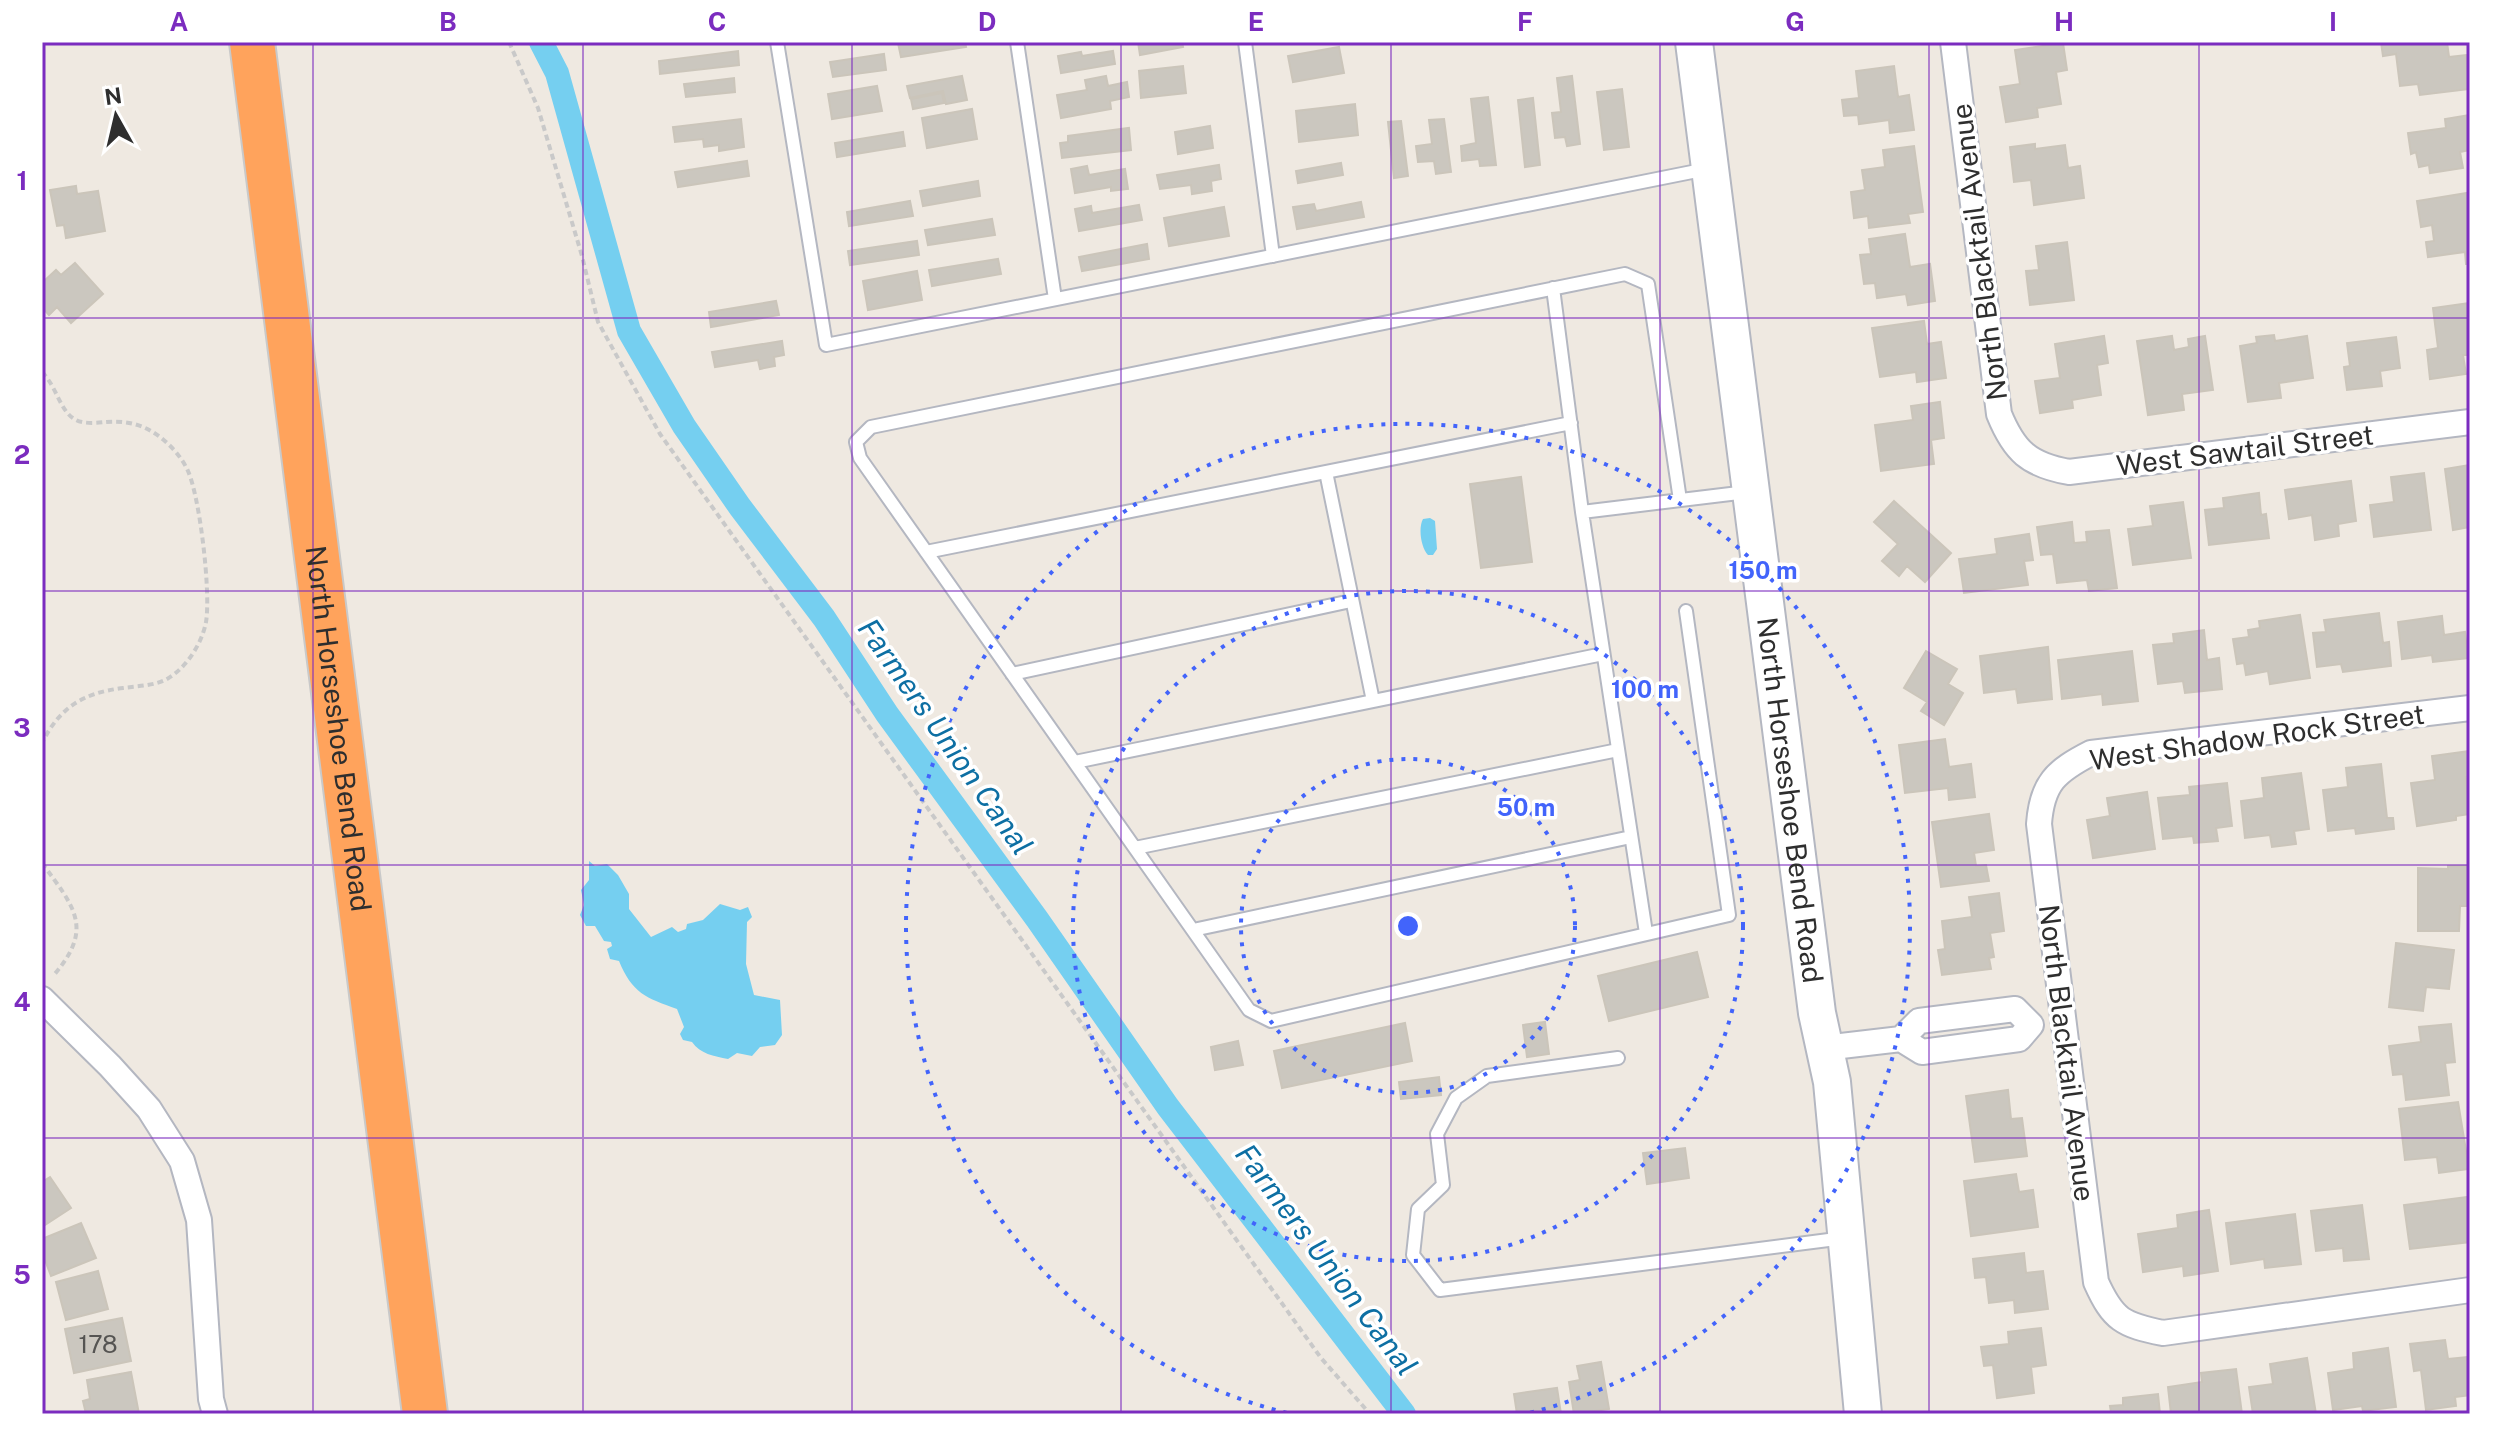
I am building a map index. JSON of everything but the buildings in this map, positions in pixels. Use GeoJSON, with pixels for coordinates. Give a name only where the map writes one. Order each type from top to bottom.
{"type":"FeatureCollection","features":[{"type":"Feature","properties":{"kind":"highway","name":"North Horseshoe Bend Road"},"geometry":{"type":"LineString","coordinates":[[252,42],[425,1414]]}},
{"type":"Feature","properties":{"kind":"street","name":"North Horseshoe Bend Road"},"geometry":{"type":"LineString","coordinates":[[1694,42],[1817,1013],[1832,1082],[1863,1414]]}},
{"type":"Feature","properties":{"kind":"street","name":"North Blacktail Avenue"},"geometry":{"type":"LineString","coordinates":[[1953,42],[1999,414],[2008,436],[2024,455]]}},
{"type":"Feature","properties":{"kind":"street","name":"West Sawtail Street"},"geometry":{"type":"LineString","coordinates":[[2024,455],[2045,468],[2069,472],[2470,422]]}},
{"type":"Feature","properties":{"kind":"street","name":"West Shadow Rock Street"},"geometry":{"type":"LineString","coordinates":[[2050,781],[2068,765],[2091,753],[2470,708]]}},
{"type":"Feature","properties":{"kind":"street","name":"North Blacktail Avenue"},"geometry":{"type":"LineString","coordinates":[[2050,781],[2041,801],[2039,824],[2096,1282],[2105,1301],[2120,1320],[2163,1333],[2470,1290]]}},
{"type":"Feature","properties":{"kind":"street"},"geometry":{"type":"LineString","coordinates":[[42,999],[149,1109],[182,1161],[199,1220],[211,1399],[215,1414]]}},
{"type":"Feature","properties":{"kind":"street"},"geometry":{"type":"LineString","coordinates":[[1824,1048],[1901,1039],[1922,1052],[2019,1039],[2031,1025],[2063,1021]]}},
{"type":"Feature","properties":{"kind":"lane"},"geometry":{"type":"LineString","coordinates":[[777,42],[826,345],[1710,168]]}},
{"type":"Feature","properties":{"kind":"lane"},"geometry":{"type":"LineString","coordinates":[[1017,42],[1055,299]]}},
{"type":"Feature","properties":{"kind":"lane"},"geometry":{"type":"LineString","coordinates":[[1245,42],[1273,256]]}},
{"type":"Feature","properties":{"kind":"lane"},"geometry":{"type":"LineString","coordinates":[[1680,500],[1648,284],[1625,274],[871,427],[856,442],[860,458],[1249,1010],[1271,1021],[1729,915],[1686,611]]}},
{"type":"Feature","properties":{"kind":"lane"},"geometry":{"type":"LineString","coordinates":[[1553,288],[1582,512],[1646,933]]}},
{"type":"Feature","properties":{"kind":"lane"},"geometry":{"type":"LineString","coordinates":[[926,552],[1571,423]]}},
{"type":"Feature","properties":{"kind":"lane"},"geometry":{"type":"LineString","coordinates":[[1326,472],[1373,701]]}},
{"type":"Feature","properties":{"kind":"lane"},"geometry":{"type":"LineString","coordinates":[[1582,512],[1750,491]]}},
{"type":"Feature","properties":{"kind":"lane"},"geometry":{"type":"LineString","coordinates":[[1012,674],[1351,601]]}},
{"type":"Feature","properties":{"kind":"lane"},"geometry":{"type":"LineString","coordinates":[[1075,762],[1603,654]]}},
{"type":"Feature","properties":{"kind":"lane"},"geometry":{"type":"LineString","coordinates":[[1135,848],[1618,750]]}},
{"type":"Feature","properties":{"kind":"lane"},"geometry":{"type":"LineString","coordinates":[[1193,930],[1631,837]]}},
{"type":"Feature","properties":{"kind":"lane"},"geometry":{"type":"LineString","coordinates":[[1618,1058],[1487,1076],[1456,1098],[1437,1134],[1443,1185],[1418,1209],[1413,1255],[1440,1290],[1847,1238]]}},
{"type":"Feature","properties":{"kind":"path"},"geometry":{"type":"LineString","coordinates":[[509,42],[538,108],[582,256],[598,322],[660,434],[1312,1345],[1370,1414]]}},
{"type":"Feature","properties":{"kind":"path"},"geometry":{"type":"LineString","coordinates":[[42,372],[53,382],[63,411],[77,421],[133,422],[151,430],[177,453],[188,471],[194,491],[207,596],[205,624],[182,669],[156,682],[111,689],[66,708],[53,722],[42,743]]}},
{"type":"Feature","properties":{"kind":"path"},"geometry":{"type":"LineString","coordinates":[[42,863],[69,901],[76,920],[77,941],[53,976]]}},
{"type":"Feature","properties":{"kind":"water"},"geometry":{"type":"Polygon","coordinates":[[[1423,519],[1435,521],[1437,549],[1433,555],[1426,552],[1421,532],[1423,519]]]}},
{"type":"Feature","properties":{"kind":"water"},"geometry":{"type":"Polygon","coordinates":[[[589,861],[595,866],[607,864],[618,875],[629,894],[629,909],[651,937],[672,927],[678,932],[686,929],[687,924],[703,920],[720,904],[740,910],[748,907],[752,917],[747,922],[746,964],[754,995],[780,1000],[782,1035],[775,1045],[760,1047],[752,1056],[737,1053],[728,1059],[708,1054],[692,1042],[683,1040],[680,1034],[684,1027],[677,1009],[641,993],[629,980],[619,961],[610,959],[607,949],[612,946],[611,942],[604,941],[595,926],[586,926],[580,915],[584,905],[581,890],[589,880],[589,861]]]}},
{"type":"Feature","properties":{"kind":"waterway","name":"Farmers Union Canal"},"geometry":{"type":"LineString","coordinates":[[541,42],[557,73],[629,331],[684,426],[740,507],[824,618],[887,714],[1037,919],[1168,1107],[1404,1414]]}}]}
